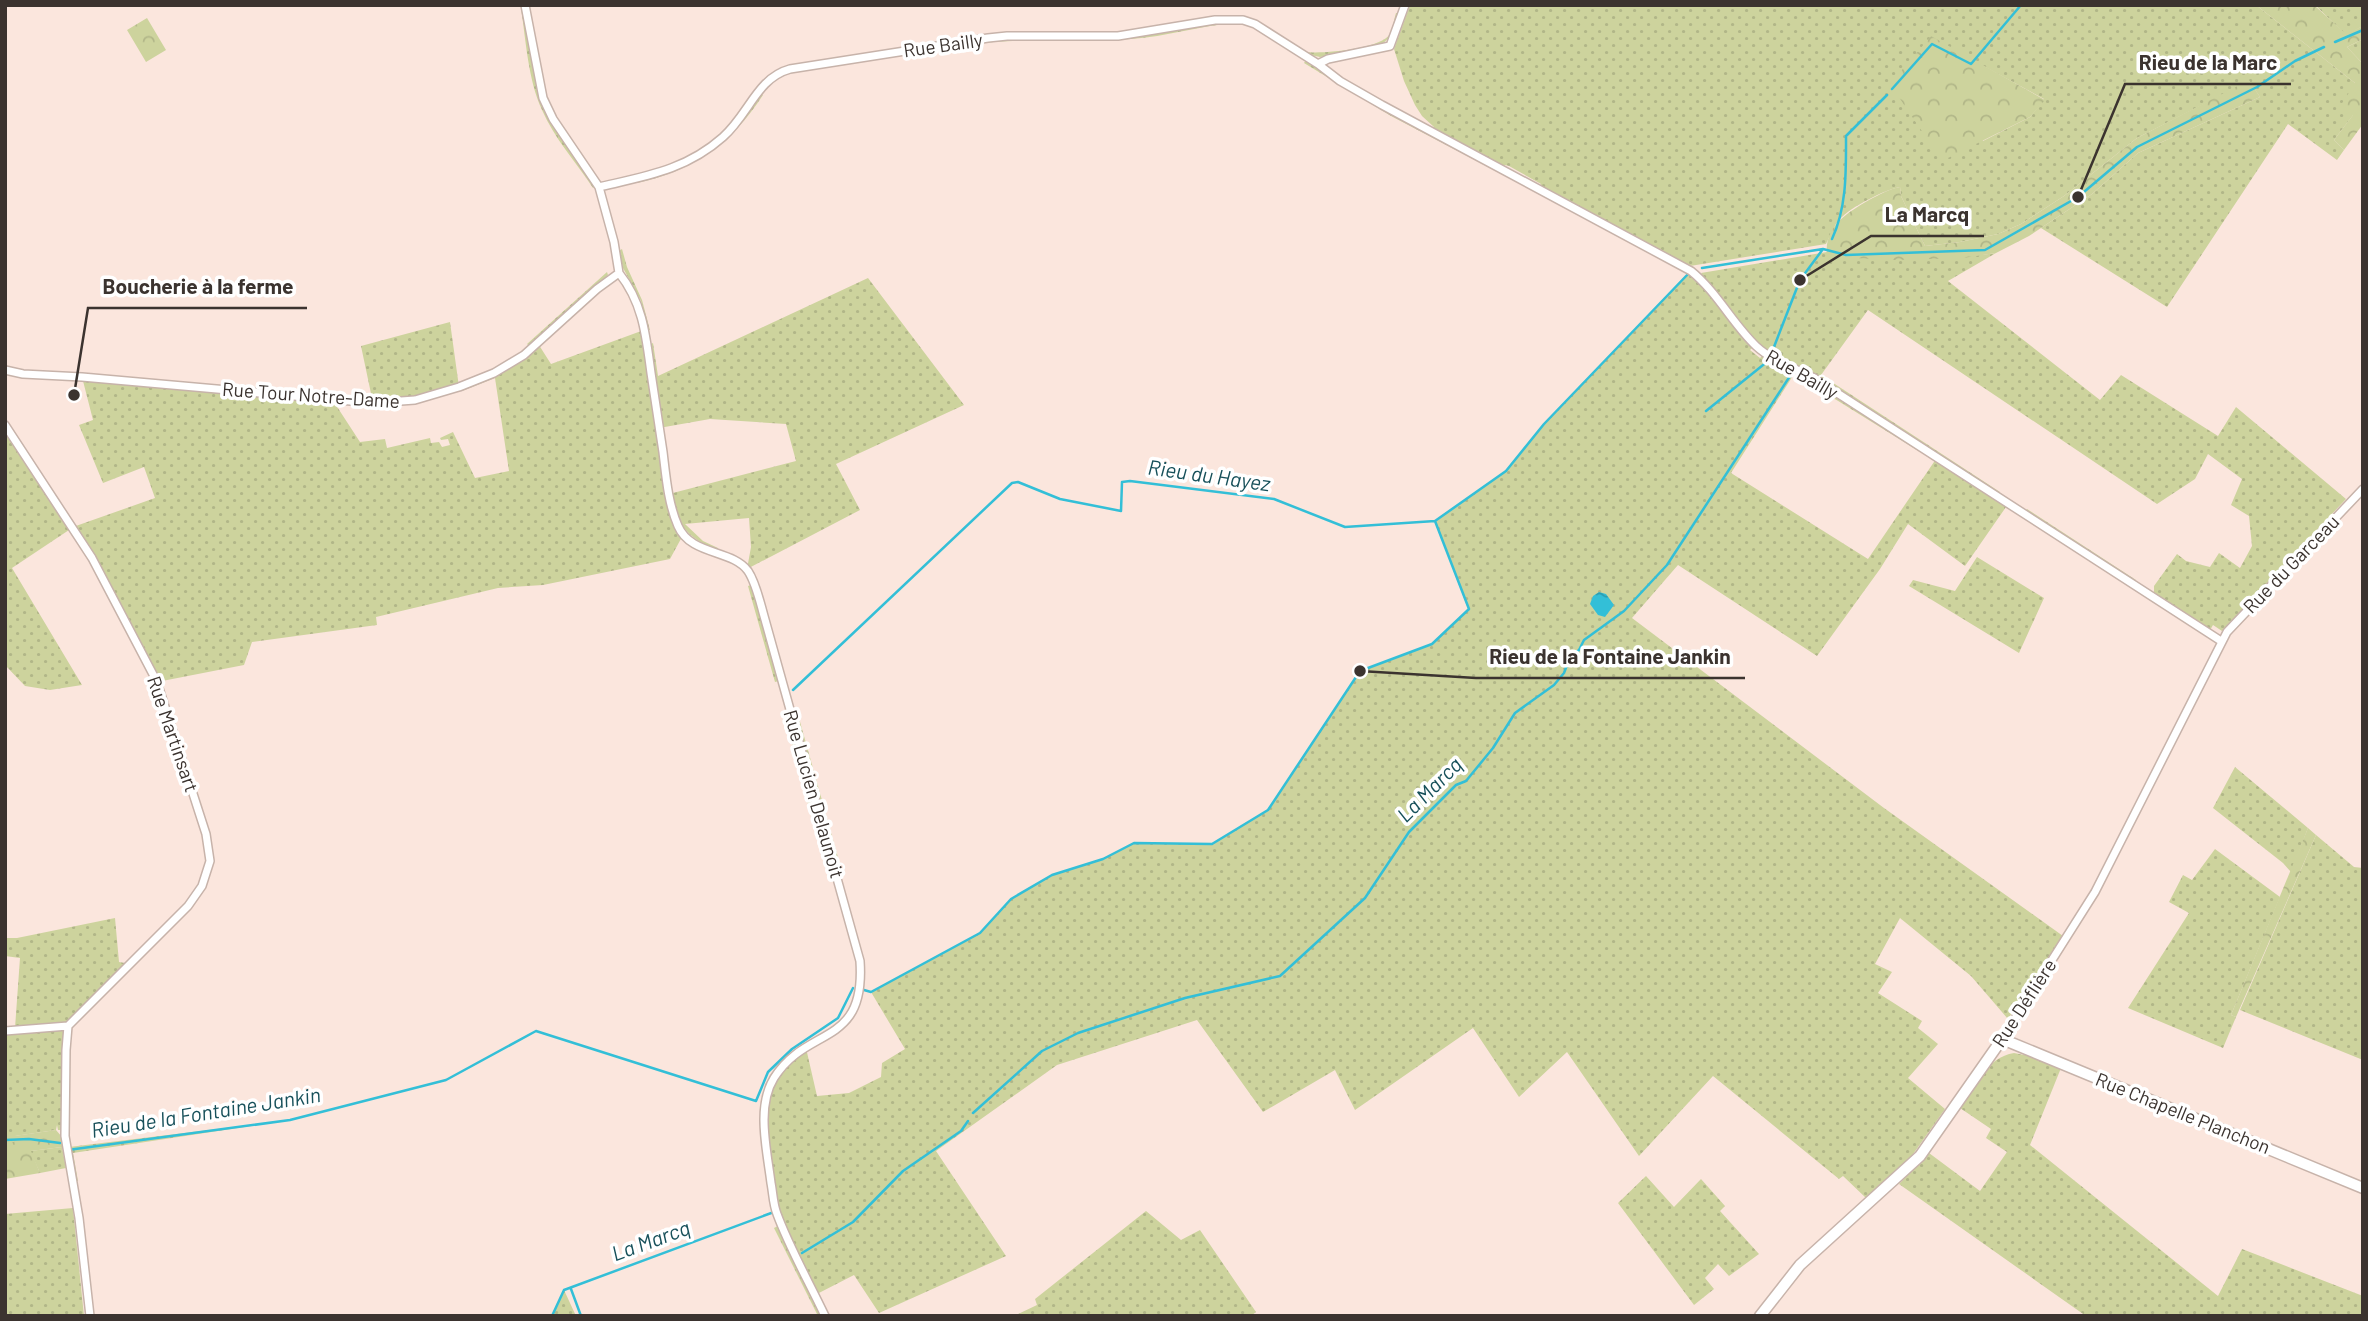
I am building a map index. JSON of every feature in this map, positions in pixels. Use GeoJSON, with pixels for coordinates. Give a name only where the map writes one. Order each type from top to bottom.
{"type":"FeatureCollection","features":[{"type":"Feature","properties":{"kind":"street"},"geometry":{"type":"LineString","coordinates":[[524,5],[540,89],[548,109],[599,187],[614,242],[619,273]]}},
{"type":"Feature","properties":{"kind":"street"},"geometry":{"type":"LineString","coordinates":[[1318,64],[1328,59],[1390,47],[1405,5]]}},
{"type":"Feature","properties":{"kind":"street","name":"Rue Bailly"},"geometry":{"type":"LineString","coordinates":[[599,187],[661,173],[679,166],[707,149],[733,127],[770,78],[780,71],[998,37],[1118,36],[1233,19],[1255,24],[1340,81],[1382,105],[1691,271],[1711,290],[1745,335],[1769,356],[1848,400],[2221,641]]}},
{"type":"Feature","properties":{"kind":"street","name":"Rue Tour Notre-Dame"},"geometry":{"type":"LineString","coordinates":[[5,370],[23,374],[373,402],[415,400],[459,387],[511,364],[619,273]]}},
{"type":"Feature","properties":{"kind":"street","name":"Rue Lucien Delaunoit"},"geometry":{"type":"LineString","coordinates":[[619,273],[631,288],[640,309],[669,494],[678,525],[683,535],[698,546],[747,569],[754,585],[860,961],[859,995],[845,1023],[793,1056],[781,1068],[772,1080],[765,1112],[766,1146],[776,1212],[825,1316]]}},
{"type":"Feature","properties":{"kind":"street","name":"Rue Martinsart"},"geometry":{"type":"LineString","coordinates":[[5,425],[92,558],[157,682],[206,834],[210,862],[202,886],[188,906],[68,1026]]}},
{"type":"Feature","properties":{"kind":"street","name":"Rue du Garceau"},"geometry":{"type":"LineString","coordinates":[[2221,641],[2269,586],[2363,489]]}},
{"type":"Feature","properties":{"kind":"street","name":"Rue Déflière"},"geometry":{"type":"LineString","coordinates":[[1760,1316],[1800,1265],[1920,1156],[2003,1039],[2095,892],[2221,641]]}},
{"type":"Feature","properties":{"kind":"street"},"geometry":{"type":"LineString","coordinates":[[5,1031],[68,1026],[65,1136],[77,1203],[90,1316]]}},
{"type":"Feature","properties":{"kind":"street","name":"Rue Chapelle Planchon"},"geometry":{"type":"LineString","coordinates":[[2003,1039],[2363,1188]]}},
{"type":"Feature","properties":{"kind":"green space"},"geometry":{"type":"Polygon","coordinates":[[[1410,5],[2256,5],[2355,83],[2354,114],[2334,140],[2344,150],[2337,160],[2288,124],[2167,307],[2041,228],[2092,194],[2138,153],[2260,97],[2249,81],[2137,138],[2064,196],[2021,224],[1998,234],[1925,246],[1901,196],[1900,187],[1868,200],[1845,214],[1836,224],[1826,244],[1690,266],[1540,186],[1541,184],[1509,166],[1504,166],[1433,130],[1434,127],[1415,105],[1394,49],[1410,5]],[[1930,37],[1983,141],[2030,117],[2044,99],[1930,37]]]}},
{"type":"Feature","properties":{"kind":"green space"},"geometry":{"type":"Polygon","coordinates":[[[2256,5],[2314,5],[2346,34],[2363,26],[2363,39],[2347,47],[2363,64],[2363,124],[2344,150],[2334,140],[2353,115],[2341,105],[2355,83],[2256,5]]]}},
{"type":"Feature","properties":{"kind":"green space"},"geometry":{"type":"Polygon","coordinates":[[[2315,5],[2363,5],[2363,26],[2346,35],[2315,5]]]}},
{"type":"Feature","properties":{"kind":"green space"},"geometry":{"type":"Polygon","coordinates":[[[521,8],[542,105],[595,187],[593,188],[559,140],[537,98],[521,8]]]}},
{"type":"Feature","properties":{"kind":"green space"},"geometry":{"type":"Polygon","coordinates":[[[1396,13],[1399,13],[1392,35],[1379,47],[1320,57],[1306,54],[1364,47],[1385,39],[1390,34],[1396,13]]]}},
{"type":"Feature","properties":{"kind":"green space"},"geometry":{"type":"Polygon","coordinates":[[[147,18],[166,50],[146,62],[127,30],[147,18]]]}},
{"type":"Feature","properties":{"kind":"green space"},"geometry":{"type":"Polygon","coordinates":[[[1220,22],[1237,23],[1131,39],[975,44],[1008,38],[1072,39],[1220,22]]]}},
{"type":"Feature","properties":{"kind":"green space"},"geometry":{"type":"Polygon","coordinates":[[[1931,36],[2045,100],[2030,117],[1942,161],[1890,84],[1931,36]]]}},
{"type":"Feature","properties":{"kind":"green space"},"geometry":{"type":"Polygon","coordinates":[[[2363,39],[2363,64],[2347,47],[2363,39]]]}},
{"type":"Feature","properties":{"kind":"green space"},"geometry":{"type":"Polygon","coordinates":[[[1306,60],[1510,175],[1509,178],[1391,116],[1304,63],[1306,60]]]}},
{"type":"Feature","properties":{"kind":"green space"},"geometry":{"type":"Polygon","coordinates":[[[2249,80],[2260,97],[2138,153],[2092,194],[2029,236],[1996,253],[1963,258],[1896,260],[1827,255],[1829,236],[1839,222],[1869,200],[1900,187],[1901,196],[1925,246],[1998,234],[2021,224],[2064,196],[2137,138],[2249,80]]]}},
{"type":"Feature","properties":{"kind":"green space"},"geometry":{"type":"Polygon","coordinates":[[[760,93],[763,95],[751,112],[724,141],[709,152],[676,171],[637,183],[636,181],[657,176],[733,131],[746,117],[760,93]]]}},
{"type":"Feature","properties":{"kind":"green space"},"geometry":{"type":"Polygon","coordinates":[[[622,249],[642,300],[650,330],[641,301],[623,268],[619,251],[622,249]]]}},
{"type":"Feature","properties":{"kind":"green space"},"geometry":{"type":"Polygon","coordinates":[[[1827,252],[1828,255],[1912,259],[1996,253],[1948,281],[2100,400],[2121,375],[2218,436],[2236,407],[2346,499],[2222,631],[2213,625],[2209,632],[2154,595],[2154,586],[2177,554],[2186,561],[2210,567],[2219,553],[2240,568],[2252,546],[2249,516],[2231,505],[2242,479],[2208,454],[2195,479],[2157,504],[1868,310],[1821,375],[2000,492],[1998,494],[1764,351],[1701,273],[1827,252]]]}},
{"type":"Feature","properties":{"kind":"green space"},"geometry":{"type":"Polygon","coordinates":[[[607,272],[608,275],[529,346],[527,344],[607,272]]]}},
{"type":"Feature","properties":{"kind":"green space"},"geometry":{"type":"Polygon","coordinates":[[[1688,273],[1695,281],[1697,279],[1753,347],[1750,350],[1760,358],[1763,355],[1796,371],[1731,473],[1868,559],[1936,459],[2006,504],[1965,566],[1908,524],[1880,569],[1817,656],[1678,565],[1632,618],[1884,808],[2063,936],[2008,1019],[1971,976],[1900,918],[1875,964],[1892,972],[1878,993],[1922,1021],[1918,1028],[1938,1044],[1908,1078],[1945,1109],[1911,1157],[1866,1198],[1843,1176],[1839,1179],[1713,1076],[1639,1156],[1567,1052],[1519,1097],[1473,1028],[1355,1110],[1335,1070],[1263,1112],[1197,1020],[1057,1065],[936,1151],[1006,1256],[879,1313],[854,1275],[815,1295],[776,1211],[766,1146],[767,1095],[781,1068],[806,1048],[817,1096],[849,1093],[881,1077],[882,1063],[905,1049],[871,992],[980,933],[1011,899],[1052,875],[1103,859],[1134,843],[1212,844],[1268,810],[1360,671],[1432,644],[1468,609],[1435,521],[1506,471],[1544,424],[1688,273]]]}},
{"type":"Feature","properties":{"kind":"green space"},"geometry":{"type":"Polygon","coordinates":[[[868,278],[964,405],[836,464],[860,510],[747,569],[751,547],[749,518],[685,524],[703,541],[718,548],[717,550],[702,543],[682,525],[678,525],[683,535],[670,559],[543,585],[498,588],[376,617],[377,625],[252,642],[244,665],[157,682],[72,528],[12,568],[82,685],[50,690],[25,686],[5,665],[5,425],[73,527],[155,498],[144,467],[103,483],[79,425],[93,420],[82,377],[332,399],[360,442],[385,439],[387,448],[430,438],[431,443],[439,442],[442,447],[450,445],[448,439],[440,438],[453,432],[475,478],[509,471],[495,378],[462,389],[494,376],[537,342],[551,364],[644,330],[652,378],[655,377],[653,343],[658,376],[868,278]],[[710,419],[659,428],[669,494],[796,461],[786,424],[710,419]]]}},
{"type":"Feature","properties":{"kind":"green space"},"geometry":{"type":"Polygon","coordinates":[[[450,322],[459,387],[435,395],[373,403],[361,346],[450,322]]]}},
{"type":"Feature","properties":{"kind":"green space"},"geometry":{"type":"Polygon","coordinates":[[[1801,373],[1922,449],[1920,452],[1798,376],[1801,373]]]}},
{"type":"Feature","properties":{"kind":"green space"},"geometry":{"type":"Polygon","coordinates":[[[2027,509],[2136,580],[2135,582],[2026,511],[2027,509]]]}},
{"type":"Feature","properties":{"kind":"green space"},"geometry":{"type":"Polygon","coordinates":[[[1977,557],[2044,598],[2019,653],[1909,586],[1913,580],[1955,591],[1977,557]]]}},
{"type":"Feature","properties":{"kind":"green space"},"geometry":{"type":"Polygon","coordinates":[[[751,585],[779,681],[775,682],[748,586],[751,585]]]}},
{"type":"Feature","properties":{"kind":"green space"},"geometry":{"type":"Polygon","coordinates":[[[797,711],[839,861],[835,862],[794,712],[797,711]]]}},
{"type":"Feature","properties":{"kind":"green space"},"geometry":{"type":"Polygon","coordinates":[[[787,712],[818,821],[813,823],[784,713],[787,712]]]}},
{"type":"Feature","properties":{"kind":"green space"},"geometry":{"type":"Polygon","coordinates":[[[2235,767],[2308,828],[2291,872],[2213,808],[2235,767]]]}},
{"type":"Feature","properties":{"kind":"green space"},"geometry":{"type":"Polygon","coordinates":[[[2308,828],[2316,835],[2236,1017],[2231,1015],[2308,828]]]}},
{"type":"Feature","properties":{"kind":"green space"},"geometry":{"type":"Polygon","coordinates":[[[2316,835],[2354,867],[2363,868],[2363,1060],[2240,1010],[2316,835]]]}},
{"type":"Feature","properties":{"kind":"green space"},"geometry":{"type":"Polygon","coordinates":[[[2215,849],[2280,897],[2231,1015],[2236,1017],[2223,1048],[2128,1008],[2189,913],[2169,902],[2183,875],[2192,880],[2215,849]]]}},
{"type":"Feature","properties":{"kind":"green space"},"geometry":{"type":"Polygon","coordinates":[[[115,918],[119,962],[131,964],[81,1012],[65,1036],[62,1130],[58,1130],[57,1125],[56,1130],[15,1136],[14,1142],[5,1142],[5,1031],[15,1028],[20,958],[5,956],[5,938],[17,938],[115,918]]]}},
{"type":"Feature","properties":{"kind":"green space"},"geometry":{"type":"Polygon","coordinates":[[[2014,1053],[2025,1053],[2061,1068],[2030,1145],[2218,1296],[2242,1249],[2363,1296],[2363,1316],[2086,1316],[1899,1184],[1929,1153],[1980,1191],[2007,1152],[1986,1138],[1991,1129],[1960,1108],[1989,1067],[1996,1060],[2014,1053]]]}},
{"type":"Feature","properties":{"kind":"green space"},"geometry":{"type":"Polygon","coordinates":[[[290,1120],[73,1153],[78,1181],[69,1147],[290,1120]]]}},
{"type":"Feature","properties":{"kind":"green space"},"geometry":{"type":"Polygon","coordinates":[[[56,1130],[62,1137],[62,1147],[31,1151],[40,1173],[5,1179],[5,1142],[14,1142],[14,1136],[56,1130]]]}},
{"type":"Feature","properties":{"kind":"green space"},"geometry":{"type":"Polygon","coordinates":[[[62,1147],[66,1168],[40,1173],[30,1151],[62,1147]]]}},
{"type":"Feature","properties":{"kind":"green space"},"geometry":{"type":"Polygon","coordinates":[[[1646,1176],[1674,1207],[1701,1179],[1725,1206],[1720,1211],[1759,1254],[1729,1276],[1718,1264],[1705,1278],[1714,1289],[1694,1305],[1618,1203],[1646,1176]]]}},
{"type":"Feature","properties":{"kind":"green space"},"geometry":{"type":"Polygon","coordinates":[[[73,1208],[84,1316],[5,1316],[5,1214],[73,1208]]]}},
{"type":"Feature","properties":{"kind":"green space"},"geometry":{"type":"Polygon","coordinates":[[[1146,1211],[1181,1240],[1200,1230],[1256,1312],[1251,1316],[1014,1316],[1037,1305],[1035,1299],[1146,1211]]]}},
{"type":"Feature","properties":{"kind":"green space"},"geometry":{"type":"Polygon","coordinates":[[[778,1226],[821,1316],[818,1316],[774,1228],[778,1226]]]}},
{"type":"Feature","properties":{"kind":"green space"},"geometry":{"type":"Polygon","coordinates":[[[564,1290],[576,1316],[552,1316],[564,1290]]]}},
{"type":"Feature","properties":{"kind":"water"},"geometry":{"type":"Polygon","coordinates":[[[1599,592],[1606,594],[1614,605],[1605,617],[1598,615],[1590,604],[1593,596],[1599,592]]]}},
{"type":"Feature","properties":{"kind":"waterway"},"geometry":{"type":"LineString","coordinates":[[1892,89],[1932,44],[1971,64],[2021,5]]}},
{"type":"Feature","properties":{"kind":"waterway"},"geometry":{"type":"LineString","coordinates":[[2335,42],[2363,30]]}},
{"type":"Feature","properties":{"kind":"waterway"},"geometry":{"type":"LineString","coordinates":[[1702,268],[1823,249],[1846,255],[1985,250],[2078,197],[2137,147],[2257,87],[2295,61],[2324,47]]}},
{"type":"Feature","properties":{"kind":"waterway"},"geometry":{"type":"LineString","coordinates":[[1832,239],[1843,202],[1846,136],[1887,95]]}},
{"type":"Feature","properties":{"kind":"waterway","name":"La Marcq"},"geometry":{"type":"LineString","coordinates":[[1772,352],[1800,280],[1823,249]]}},
{"type":"Feature","properties":{"kind":"waterway","name":"Rieu de la Fontaine Jankin"},"geometry":{"type":"LineString","coordinates":[[864,990],[871,992],[980,933],[1011,899],[1052,875],[1103,859],[1134,843],[1212,844],[1268,810],[1360,671],[1432,644],[1469,609],[1435,521],[1506,471],[1544,424],[1689,273]]}},
{"type":"Feature","properties":{"kind":"waterway","name":"La Marcq"},"geometry":{"type":"LineString","coordinates":[[973,1113],[1042,1051],[1078,1033],[1185,998],[1280,976],[1365,898],[1409,832],[1456,785],[1466,781],[1493,748],[1515,713],[1554,685],[1564,673],[1570,657],[1579,650],[1584,640],[1624,611],[1667,565],[1790,376],[1768,361],[1706,411]]}},
{"type":"Feature","properties":{"kind":"waterway","name":"Rieu du Hayez"},"geometry":{"type":"LineString","coordinates":[[793,690],[1012,483],[1018,482],[1060,499],[1121,511],[1122,482],[1130,481],[1274,499],[1345,527],[1435,521]]}},
{"type":"Feature","properties":{"kind":"waterway","name":"Rieu de la Fontaine Jankin"},"geometry":{"type":"LineString","coordinates":[[68,1150],[290,1120],[446,1080],[536,1031],[756,1101],[768,1072],[792,1049],[838,1018],[853,988]]}},
{"type":"Feature","properties":{"kind":"waterway","name":"La Marcq"},"geometry":{"type":"LineString","coordinates":[[802,1253],[853,1222],[903,1171],[961,1131],[968,1121]]}},
{"type":"Feature","properties":{"kind":"waterway","name":"Rieu de la Fontaine Jankin"},"geometry":{"type":"LineString","coordinates":[[5,1140],[29,1139],[60,1143]]}},
{"type":"Feature","properties":{"kind":"waterway","name":"La Marcq"},"geometry":{"type":"LineString","coordinates":[[552,1316],[564,1290],[774,1212]]}},
{"type":"Feature","properties":{"kind":"waterway"},"geometry":{"type":"LineString","coordinates":[[571,1289],[581,1316]]}},
{"type":"Feature","properties":{"kind":"place","name":"Rieu de la Marc"},"geometry":{"type":"Point","coordinates":[2078,197]}},
{"type":"Feature","properties":{"kind":"place","name":"La Marcq"},"geometry":{"type":"Point","coordinates":[1800,280]}},
{"type":"Feature","properties":{"kind":"place","name":"Boucherie à la ferme"},"geometry":{"type":"Point","coordinates":[74,395]}},
{"type":"Feature","properties":{"kind":"place","name":"Rieu de la Fontaine Jankin"},"geometry":{"type":"Point","coordinates":[1360,671]}}]}
